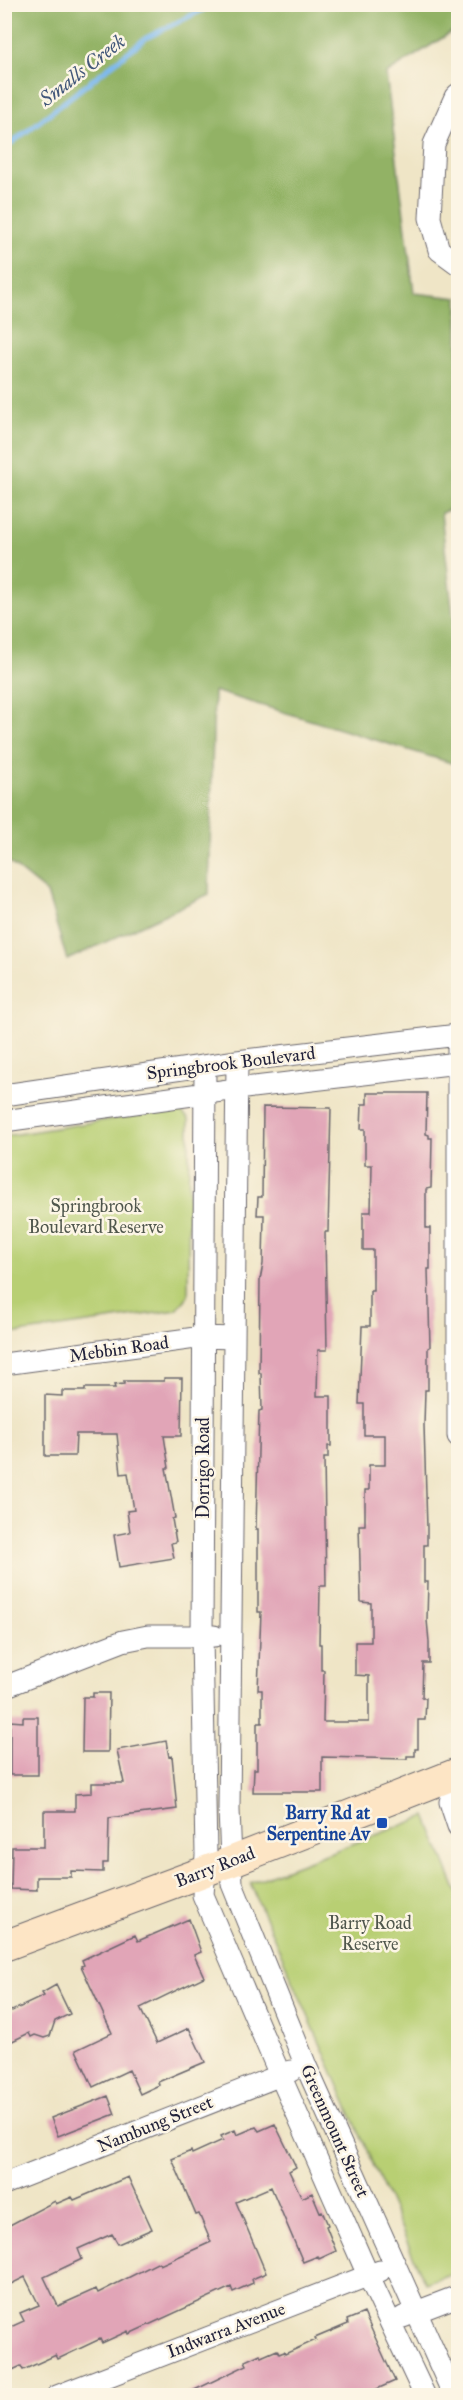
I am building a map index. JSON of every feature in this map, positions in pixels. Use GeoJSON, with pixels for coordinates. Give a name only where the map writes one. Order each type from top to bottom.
{"type":"FeatureCollection","features":[{"type":"Feature","properties":{"kind":"street"},"geometry":{"type":"LineString","coordinates":[[459,94],[455,97],[434,144],[430,218],[439,250],[459,264]]}},
{"type":"Feature","properties":{"kind":"street"},"geometry":{"type":"LineString","coordinates":[[459,1036],[459,1436]]}},
{"type":"Feature","properties":{"kind":"street","name":"Springbrook Boulevard"},"geometry":{"type":"LineString","coordinates":[[4,1095],[237,1061],[459,1036]]}},
{"type":"Feature","properties":{"kind":"street","name":"Dorrigo Road"},"geometry":{"type":"LineString","coordinates":[[217,1867],[231,1636],[237,1061]]}},
{"type":"Feature","properties":{"kind":"street","name":"Springbrook Boulevard"},"geometry":{"type":"LineString","coordinates":[[4,1121],[236,1089],[458,1063]]}},
{"type":"Feature","properties":{"kind":"street","name":"Dorrigo Road"},"geometry":{"type":"LineString","coordinates":[[205,1066],[202,1636],[217,1867]]}},
{"type":"Feature","properties":{"kind":"street","name":"Mebbin Road"},"geometry":{"type":"LineString","coordinates":[[4,1364],[203,1337],[233,1338]]}},
{"type":"Feature","properties":{"kind":"street"},"geometry":{"type":"LineString","coordinates":[[4,1687],[123,1641],[148,1636],[231,1636]]}},
{"type":"Feature","properties":{"kind":"street"},"geometry":{"type":"LineString","coordinates":[[459,1775],[450,1802],[459,1826]]}},
{"type":"Feature","properties":{"kind":"street","name":"Barry Road"},"geometry":{"type":"LineString","coordinates":[[4,1946],[459,1775]]}},
{"type":"Feature","properties":{"kind":"street","name":"Greenmount Street"},"geometry":{"type":"LineString","coordinates":[[425,2396],[392,2322],[368,2276],[203,1895],[217,1867],[232,1884],[306,2066],[454,2396]]}},
{"type":"Feature","properties":{"kind":"street","name":"Nambung Street"},"geometry":{"type":"LineString","coordinates":[[4,2184],[306,2066]]}},
{"type":"Feature","properties":{"kind":"street","name":"Indwarra Avenue"},"geometry":{"type":"LineString","coordinates":[[57,2396],[394,2266]]}},
{"type":"Feature","properties":{"kind":"street"},"geometry":{"type":"LineString","coordinates":[[392,2322],[459,2296]]}},
{"type":"Feature","properties":{"kind":"green space"},"geometry":{"type":"Polygon","coordinates":[[[5,4],[458,5],[458,28],[386,74],[414,293],[458,298],[458,506],[441,513],[458,659],[458,765],[214,691],[209,894],[67,960],[47,893],[5,859],[7,528],[4,525],[5,4]]]}},
{"type":"Feature","properties":{"kind":"green space","name":"Springbrook Boulevard Reserve"},"geometry":{"type":"Polygon","coordinates":[[[178,1109],[189,1119],[188,1296],[177,1310],[5,1335],[5,1136],[178,1109]]]}},
{"type":"Feature","properties":{"kind":"green space","name":"Barry Road Reserve"},"geometry":{"type":"Polygon","coordinates":[[[426,1816],[458,1895],[458,2271],[425,2283],[250,1883],[426,1816]]]}},
{"type":"Feature","properties":{"kind":"building"},"geometry":{"type":"Polygon","coordinates":[[[367,1093],[427,1093],[426,1134],[432,1138],[431,1188],[426,1189],[426,1228],[430,1228],[430,1269],[428,1269],[430,1347],[428,1348],[428,1390],[425,1390],[424,1425],[427,1545],[424,1545],[424,1582],[428,1582],[429,1642],[429,1663],[423,1663],[422,1698],[426,1698],[425,1720],[418,1720],[418,1749],[415,1749],[415,1756],[407,1756],[407,1759],[322,1757],[322,1792],[253,1792],[254,1769],[257,1769],[257,1723],[262,1723],[262,1690],[258,1690],[261,1612],[258,1612],[258,1529],[256,1529],[259,1411],[262,1410],[261,1373],[259,1373],[260,1280],[263,1264],[264,1215],[257,1215],[258,1197],[262,1197],[263,1107],[331,1108],[328,1232],[325,1232],[327,1350],[318,1350],[317,1396],[331,1396],[331,1446],[328,1446],[328,1458],[324,1458],[326,1586],[320,1586],[319,1644],[321,1644],[321,1670],[324,1670],[323,1722],[369,1722],[369,1676],[355,1675],[355,1642],[371,1642],[371,1603],[361,1602],[359,1525],[365,1525],[365,1490],[369,1490],[369,1465],[385,1465],[385,1435],[364,1435],[364,1404],[359,1404],[362,1326],[370,1326],[370,1291],[373,1291],[373,1250],[363,1250],[363,1212],[371,1212],[372,1165],[365,1165],[365,1129],[361,1129],[362,1104],[367,1104],[367,1093]]]}},
{"type":"Feature","properties":{"kind":"building"},"geometry":{"type":"Polygon","coordinates":[[[164,1378],[182,1378],[181,1436],[164,1436],[169,1468],[166,1468],[175,1518],[172,1519],[176,1542],[171,1543],[174,1558],[119,1567],[114,1535],[130,1532],[127,1511],[134,1510],[128,1473],[121,1474],[117,1434],[76,1434],[75,1456],[45,1456],[45,1395],[62,1396],[62,1391],[115,1388],[114,1385],[124,1384],[124,1381],[164,1381],[164,1378]]]}},
{"type":"Feature","properties":{"kind":"building"},"geometry":{"type":"Polygon","coordinates":[[[93,1693],[109,1693],[108,1752],[82,1752],[83,1697],[93,1697],[93,1693]]]}},
{"type":"Feature","properties":{"kind":"building"},"geometry":{"type":"Polygon","coordinates":[[[23,1717],[38,1717],[38,1775],[10,1775],[10,1721],[23,1722],[23,1717]]]}},
{"type":"Feature","properties":{"kind":"building"},"geometry":{"type":"Polygon","coordinates":[[[166,1741],[169,1757],[172,1756],[177,1809],[109,1818],[108,1863],[103,1863],[103,1872],[71,1871],[71,1877],[37,1877],[37,1890],[11,1889],[12,1847],[44,1847],[44,1811],[75,1811],[75,1794],[92,1793],[92,1783],[124,1783],[117,1750],[166,1741]]]}},
{"type":"Feature","properties":{"kind":"building"},"geometry":{"type":"Polygon","coordinates":[[[189,1919],[201,1952],[194,1955],[204,1977],[140,2008],[157,2043],[189,2028],[205,2062],[158,2082],[159,2085],[140,2094],[129,2070],[93,2087],[76,2050],[112,2033],[81,1966],[84,1965],[82,1960],[135,1935],[138,1941],[189,1919]]]}},
{"type":"Feature","properties":{"kind":"building"},"geometry":{"type":"Polygon","coordinates":[[[56,1985],[70,2014],[55,2021],[50,2036],[31,2037],[29,2033],[4,2045],[4,2008],[12,2011],[44,1996],[42,1993],[56,1985]]]}},
{"type":"Feature","properties":{"kind":"building"},"geometry":{"type":"Polygon","coordinates":[[[108,2096],[115,2114],[58,2136],[51,2118],[108,2096]]]}},
{"type":"Feature","properties":{"kind":"building"},"geometry":{"type":"Polygon","coordinates":[[[275,2124],[296,2167],[289,2171],[302,2198],[312,2193],[328,2225],[326,2226],[336,2251],[319,2259],[318,2256],[303,2262],[271,2187],[236,2202],[266,2273],[252,2279],[253,2283],[233,2292],[231,2287],[129,2334],[128,2331],[102,2343],[100,2339],[58,2359],[56,2355],[23,2370],[21,2366],[4,2374],[4,2330],[24,2321],[20,2313],[39,2305],[25,2277],[9,2285],[4,2275],[4,2228],[55,2201],[56,2204],[72,2197],[74,2200],[128,2177],[152,2229],[118,2244],[112,2234],[78,2249],[82,2259],[44,2277],[58,2306],[96,2289],[98,2293],[159,2262],[160,2265],[211,2242],[199,2214],[196,2215],[172,2159],[191,2151],[192,2154],[223,2140],[221,2136],[235,2130],[237,2135],[256,2127],[259,2131],[275,2124]]]}},
{"type":"Feature","properties":{"kind":"building"},"geometry":{"type":"Polygon","coordinates":[[[364,2313],[395,2381],[361,2396],[182,2396],[247,2365],[245,2361],[260,2354],[261,2357],[277,2350],[279,2354],[284,2352],[285,2354],[348,2324],[347,2320],[364,2313]]]}},
{"type":"Feature","properties":{"kind":"waterway","name":"Smalls Creek"},"geometry":{"type":"LineString","coordinates":[[4,149],[146,38],[214,4]]}},
{"type":"Feature","properties":{"kind":"place","name":"Barry Rd at Serpentine Av"},"geometry":{"type":"Point","coordinates":[382,1823]}}]}
